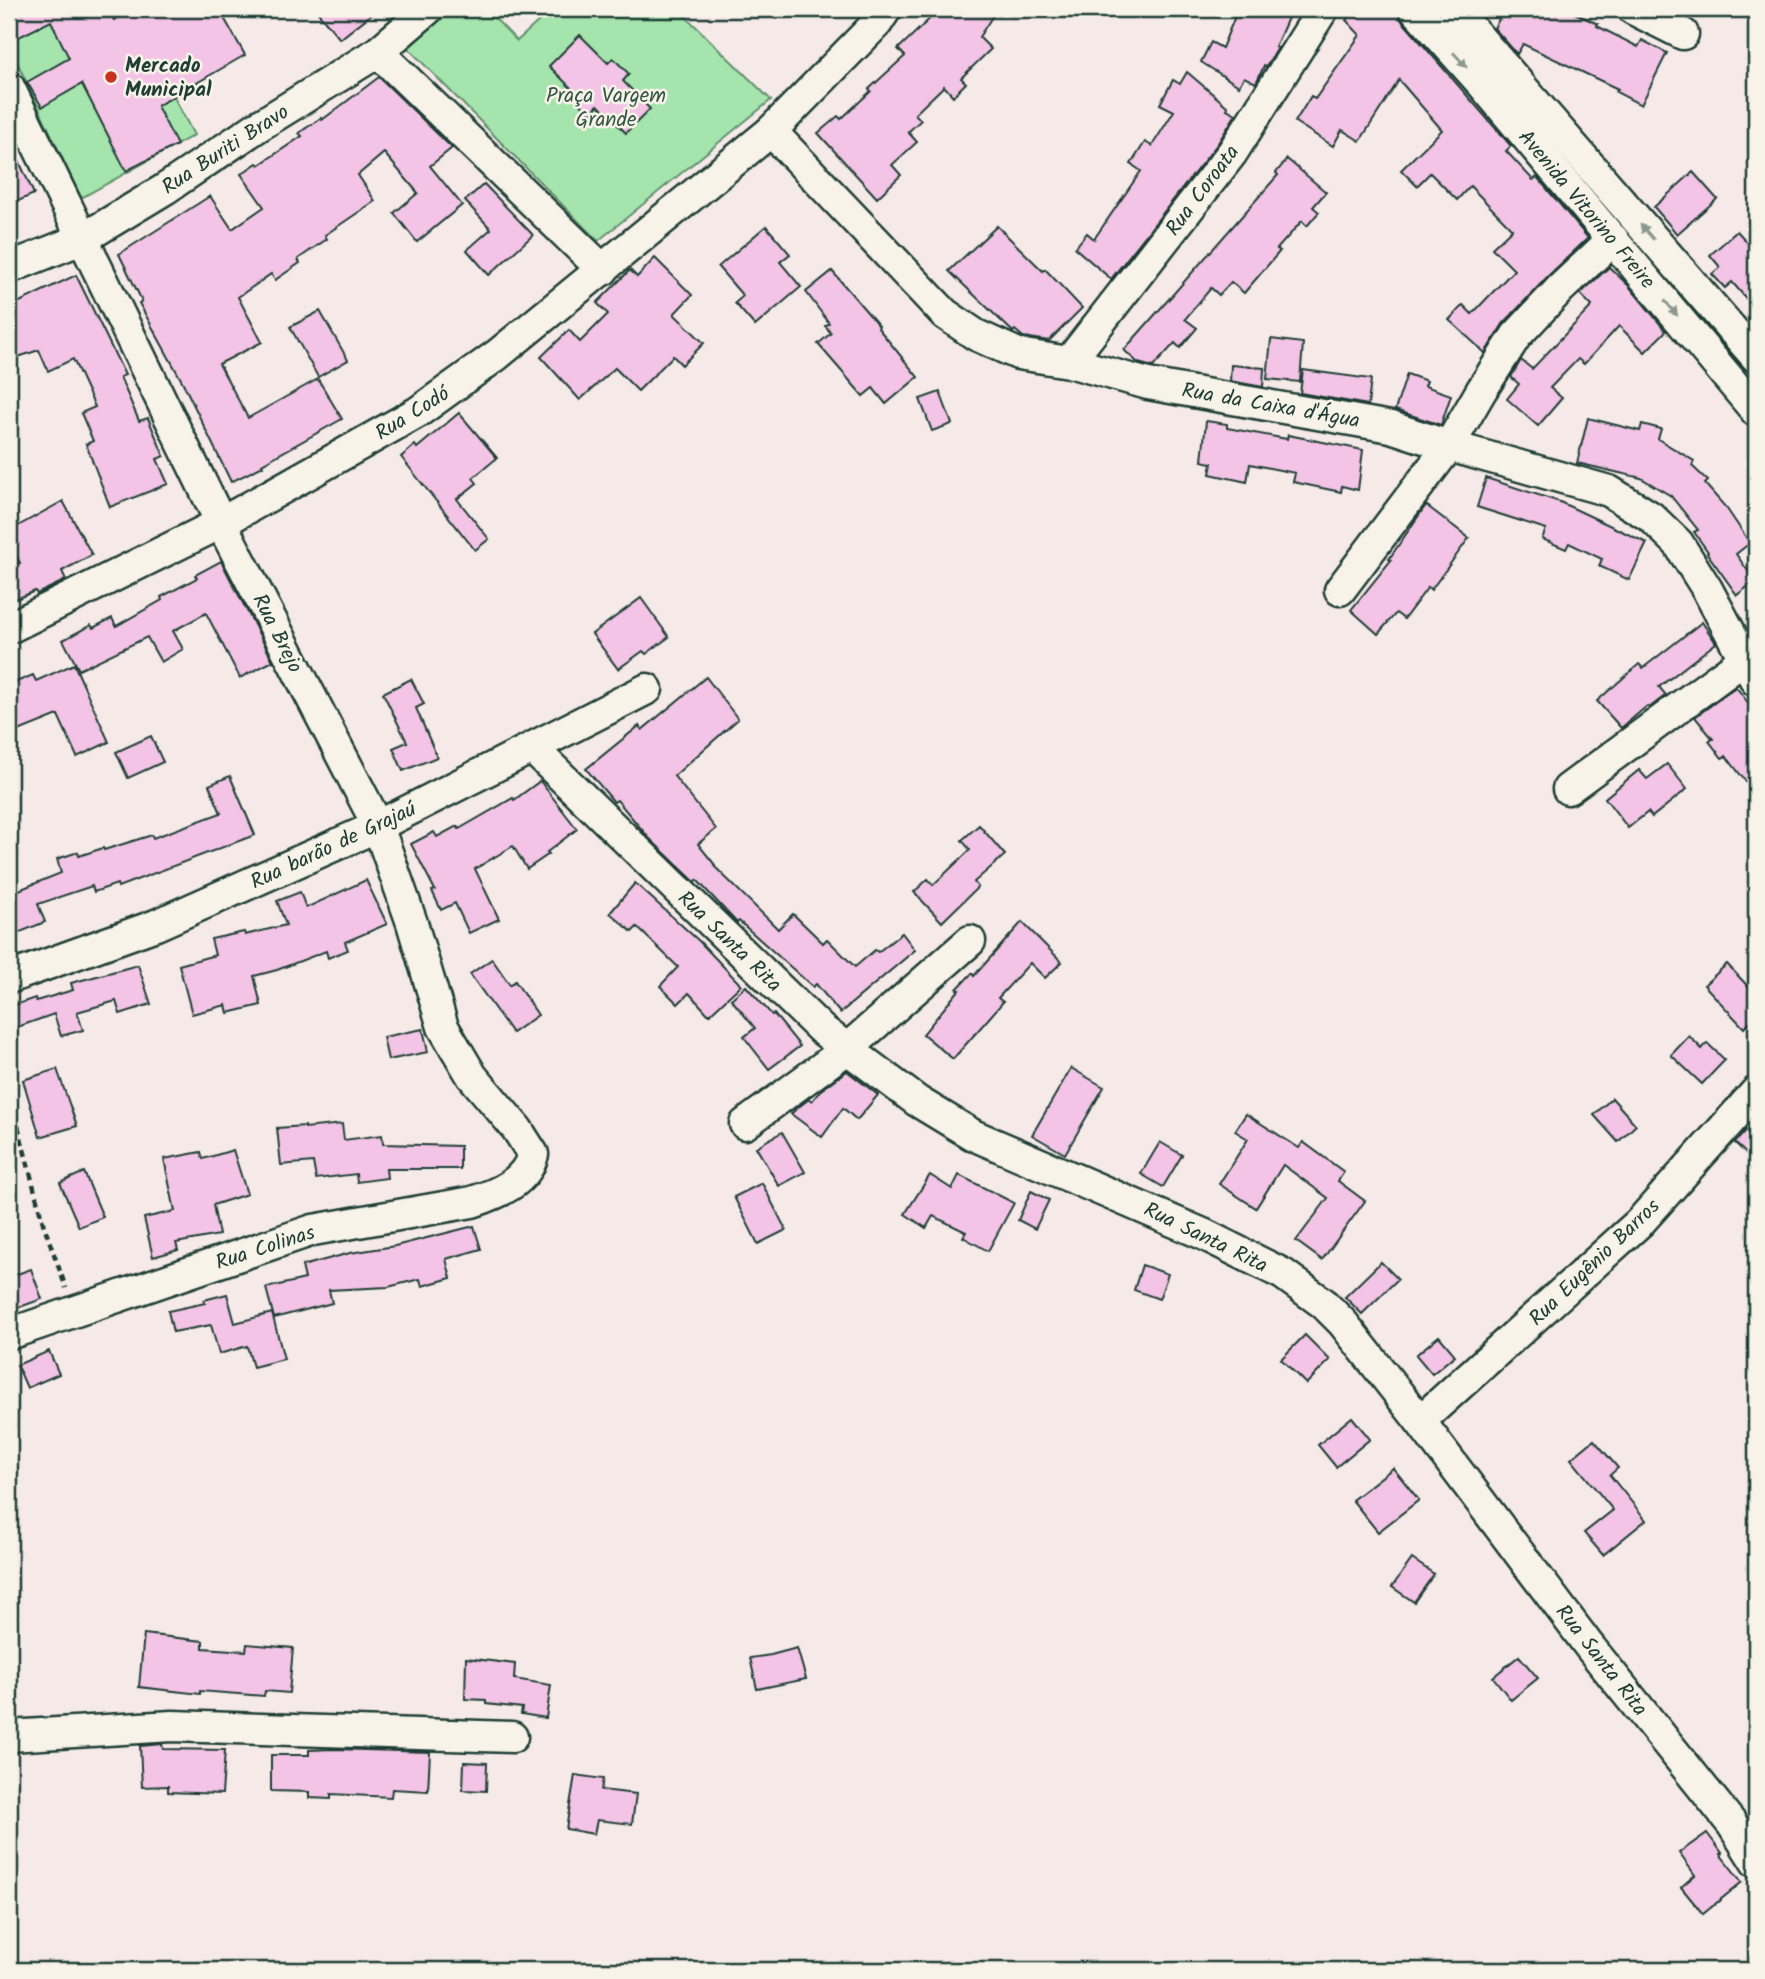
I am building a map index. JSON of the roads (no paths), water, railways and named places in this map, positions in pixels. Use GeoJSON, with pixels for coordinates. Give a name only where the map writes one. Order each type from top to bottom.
{"type":"FeatureCollection","features":[{"type":"Feature","properties":{"kind":"street","name":"Rua Buriti Bravo"},"geometry":{"type":"LineString","coordinates":[[9,268],[83,238],[165,190],[257,127],[378,52],[428,9]]}},
{"type":"Feature","properties":{"kind":"street","name":"Rua Codó"},"geometry":{"type":"LineString","coordinates":[[9,628],[221,523],[418,412],[497,355],[771,131],[877,23],[887,9]]}},
{"type":"Feature","properties":{"kind":"street","name":"Rua Coroata"},"geometry":{"type":"LineString","coordinates":[[1069,362],[1232,153],[1323,9]]}},
{"type":"Feature","properties":{"kind":"street","name":"Avenida Vitorino Freire"},"geometry":{"type":"LineString","coordinates":[[1415,9],[1613,239],[1756,411]]}},
{"type":"Feature","properties":{"kind":"street","name":"Avenida Vitorino Freire"},"geometry":{"type":"LineString","coordinates":[[1454,9],[1756,357]]}},
{"type":"Feature","properties":{"kind":"street"},"geometry":{"type":"LineString","coordinates":[[1633,9],[1683,34]]}},
{"type":"Feature","properties":{"kind":"street"},"geometry":{"type":"LineString","coordinates":[[378,52],[603,270]]}},
{"type":"Feature","properties":{"kind":"street","name":"Rua Brejo"},"geometry":{"type":"LineString","coordinates":[[9,87],[221,523],[377,826],[412,923],[443,1027],[472,1076],[529,1145],[533,1154],[530,1167],[524,1175]]}},
{"type":"Feature","properties":{"kind":"street","name":"Rua da Caixa d'Água"},"geometry":{"type":"LineString","coordinates":[[771,131],[945,314],[976,335],[1018,354],[1069,362],[1149,384],[1391,427],[1609,491],[1651,517],[1678,543],[1751,670]]}},
{"type":"Feature","properties":{"kind":"street"},"geometry":{"type":"LineString","coordinates":[[1340,590],[1449,446],[1516,337],[1560,289],[1613,239]]}},
{"type":"Feature","properties":{"kind":"street"},"geometry":{"type":"LineString","coordinates":[[1568,789],[1751,670]]}},
{"type":"Feature","properties":{"kind":"street","name":"Rua barão de Grajaú"},"geometry":{"type":"LineString","coordinates":[[9,978],[156,925],[377,826],[647,689]]}},
{"type":"Feature","properties":{"kind":"street","name":"Rua Santa Rita"},"geometry":{"type":"LineString","coordinates":[[533,749],[811,1020],[917,1101],[973,1135],[1203,1234],[1283,1274],[1304,1288],[1343,1323],[1589,1646],[1732,1824],[1756,1862]]}},
{"type":"Feature","properties":{"kind":"street"},"geometry":{"type":"LineString","coordinates":[[745,1124],[847,1049],[970,941]]}},
{"type":"Feature","properties":{"kind":"street","name":"Rua Eugênio Barros"},"geometry":{"type":"LineString","coordinates":[[1420,1421],[1640,1222],[1756,1092]]}},
{"type":"Feature","properties":{"kind":"street","name":"Rua Colinas"},"geometry":{"type":"LineString","coordinates":[[9,1334],[313,1230],[472,1202],[490,1196],[524,1175]]}},
{"type":"Feature","properties":{"kind":"street"},"geometry":{"type":"LineString","coordinates":[[9,1736],[172,1726],[512,1737]]}},
{"type":"Feature","properties":{"kind":"place","name":"Mercado Municipal"},"geometry":{"type":"Point","coordinates":[111,77]}},
{"type":"Feature","properties":{"kind":"park label","name":"Praça Vargem Grande"},"geometry":{"type":"Point","coordinates":[606,107]}}]}
